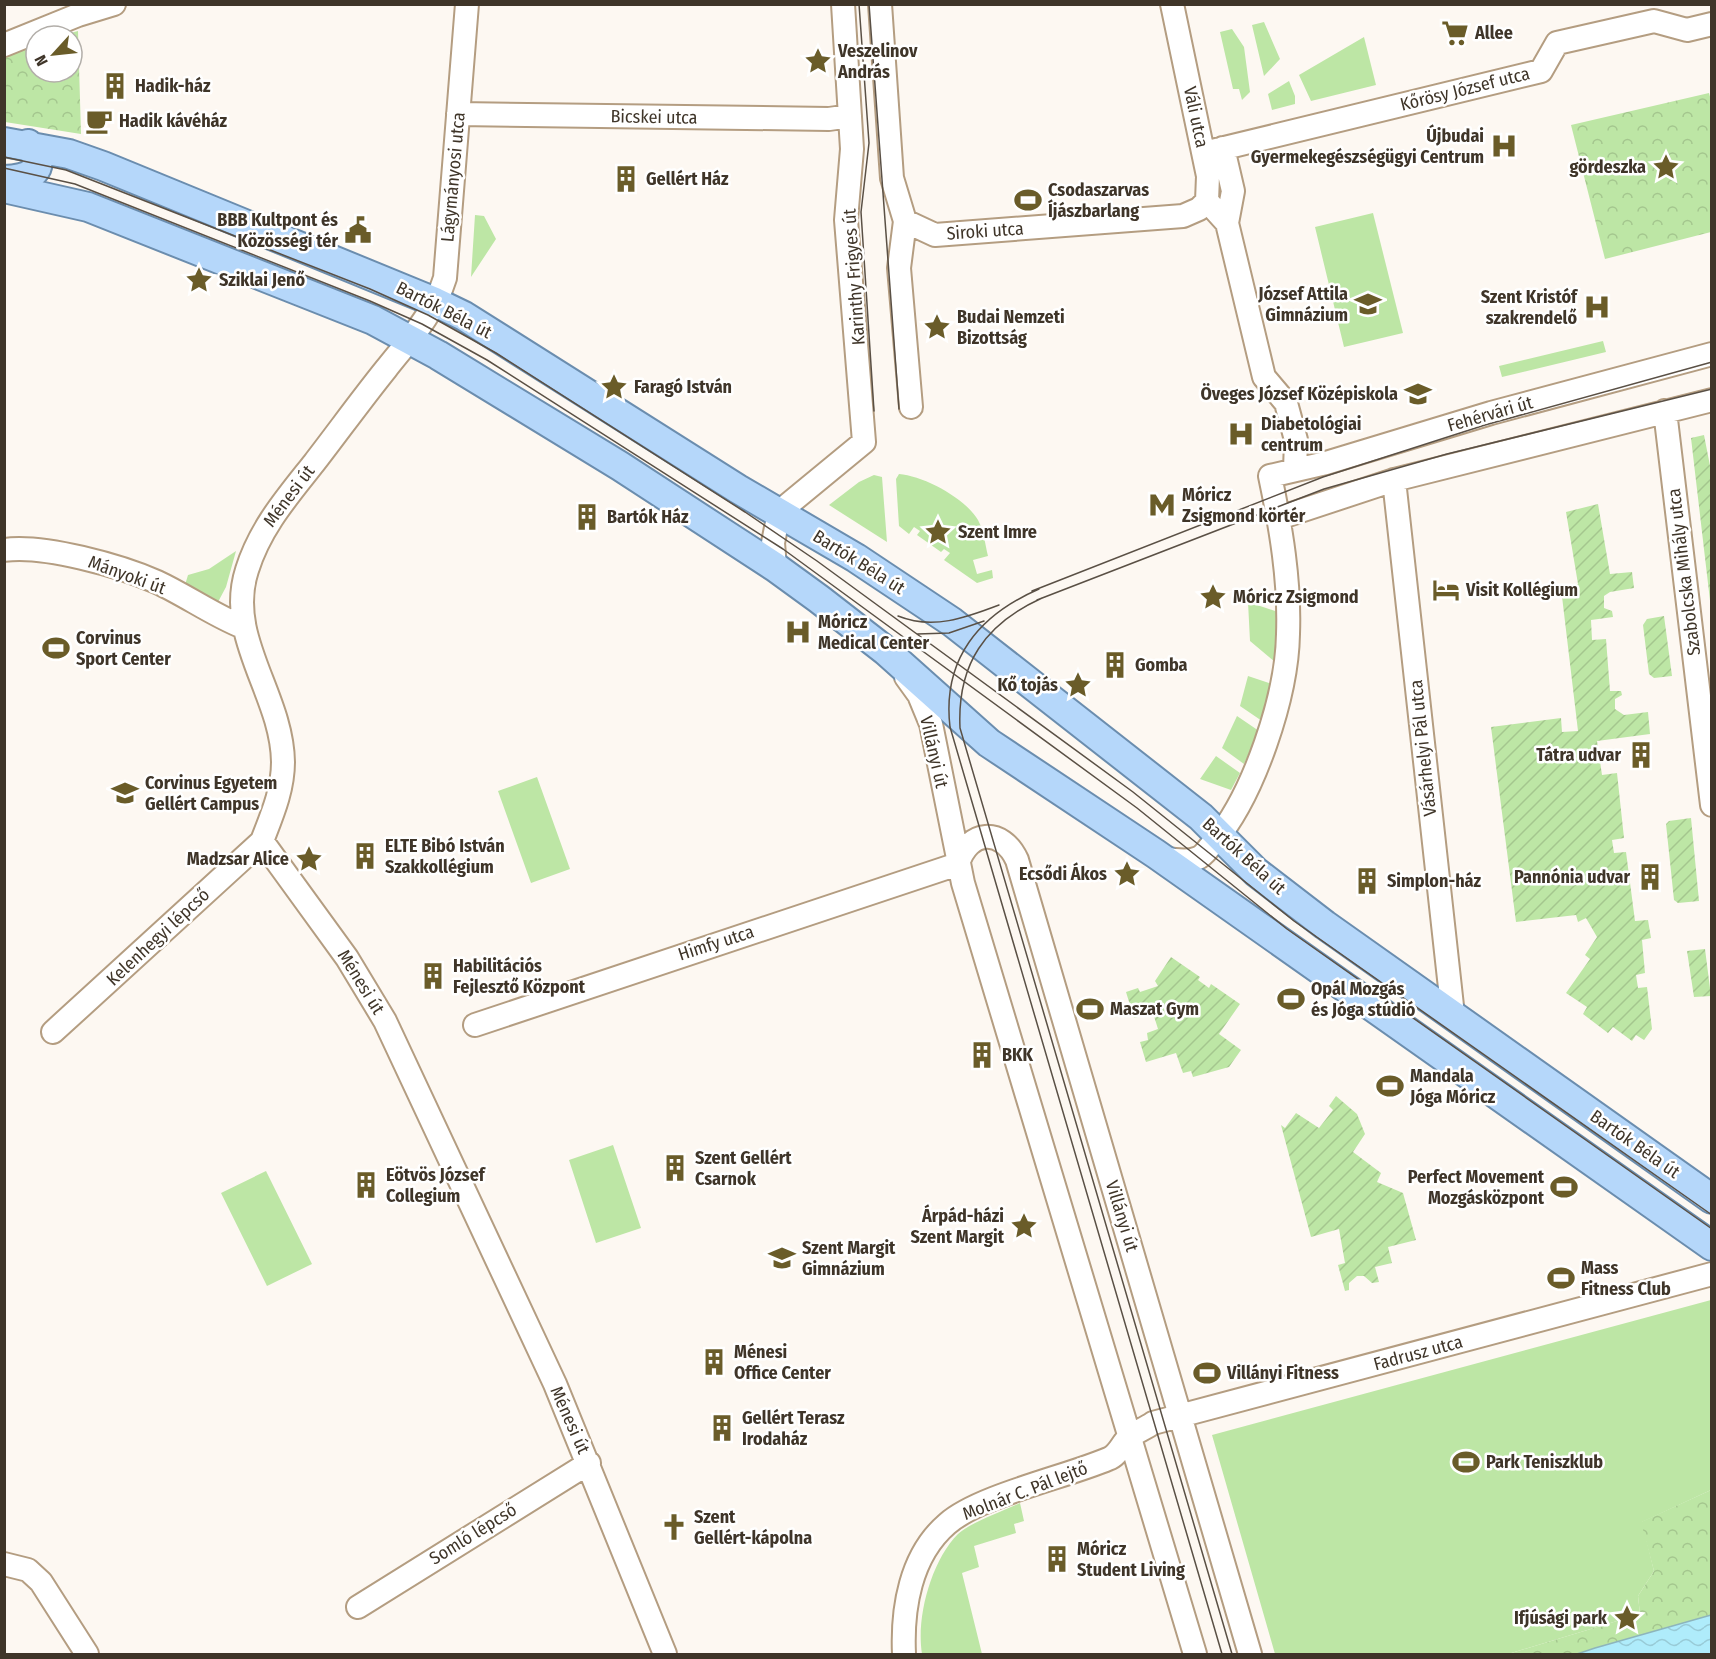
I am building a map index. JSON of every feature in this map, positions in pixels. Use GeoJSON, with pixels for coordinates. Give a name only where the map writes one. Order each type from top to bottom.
{"type":"FeatureCollection","features":[{"type":"Feature","properties":{"kind":"main road","name":"Bartók Béla út"},"geometry":{"type":"LineString","coordinates":[[16,143],[69,154],[112,170],[435,302],[464,316],[738,489],[779,512],[952,621],[1165,788],[1220,835],[1256,872],[1307,912],[1712,1199]]}},
{"type":"Feature","properties":{"kind":"main road"},"geometry":{"type":"LineString","coordinates":[[4,180],[28,177],[34,173],[38,163],[35,153],[16,143]]}},
{"type":"Feature","properties":{"kind":"main road"},"geometry":{"type":"LineString","coordinates":[[4,188],[88,207],[373,320],[410,339],[620,466],[775,567],[886,651],[989,743],[1162,858],[1712,1246]]}},
{"type":"Feature","properties":{"kind":"street"},"geometry":{"type":"LineString","coordinates":[[4,45],[78,15],[114,4]]}},
{"type":"Feature","properties":{"kind":"street","name":"Lágymányosi utca"},"geometry":{"type":"LineString","coordinates":[[410,339],[435,302],[445,278],[467,4]]}},
{"type":"Feature","properties":{"kind":"street","name":"Karinthy Frigyes út"},"geometry":{"type":"LineString","coordinates":[[779,512],[864,442],[846,220],[852,149],[843,4]]}},
{"type":"Feature","properties":{"kind":"street"},"geometry":{"type":"LineString","coordinates":[[880,4],[892,178],[904,221],[899,268],[911,407]]}},
{"type":"Feature","properties":{"kind":"street","name":"Váli utca"},"geometry":{"type":"LineString","coordinates":[[1172,4],[1213,151],[1233,191],[1227,223],[1264,377],[1286,403],[1296,440],[1295,470]]}},
{"type":"Feature","properties":{"kind":"street","name":"Kőrösy József utca"},"geometry":{"type":"LineString","coordinates":[[1213,151],[1541,70],[1557,42],[1654,21],[1687,30],[1712,24]]}},
{"type":"Feature","properties":{"kind":"street","name":"Bicskei utca"},"geometry":{"type":"LineString","coordinates":[[459,114],[817,119],[850,116]]}},
{"type":"Feature","properties":{"kind":"street","name":"Váli utca"},"geometry":{"type":"LineString","coordinates":[[1213,151],[1208,176],[1208,201],[1227,223]]}},
{"type":"Feature","properties":{"kind":"street","name":"Siroki utca"},"geometry":{"type":"LineString","coordinates":[[904,221],[935,235],[1184,216],[1199,209],[1208,201]]}},
{"type":"Feature","properties":{"kind":"street","name":"Ménesi út"},"geometry":{"type":"LineString","coordinates":[[410,339],[257,540],[239,598],[243,627],[281,741],[282,782],[262,841],[317,914],[379,1011],[530,1329],[589,1463],[665,1654]]}},
{"type":"Feature","properties":{"kind":"street","name":"Fehérvári út"},"geometry":{"type":"LineString","coordinates":[[1279,518],[1270,476],[1498,411],[1712,354]]}},
{"type":"Feature","properties":{"kind":"street"},"geometry":{"type":"LineString","coordinates":[[1162,858],[1180,861],[1198,858],[1233,817],[1253,777],[1281,687],[1288,637],[1288,590],[1279,518],[1394,480],[1712,400]]}},
{"type":"Feature","properties":{"kind":"street","name":"Szabolcska Mihály utca"},"geometry":{"type":"LineString","coordinates":[[1665,411],[1712,805]]}},
{"type":"Feature","properties":{"kind":"street","name":"Vásárhelyi Pál utca"},"geometry":{"type":"LineString","coordinates":[[1394,480],[1453,1015]]}},
{"type":"Feature","properties":{"kind":"street"},"geometry":{"type":"LineString","coordinates":[[775,567],[773,543],[779,512]]}},
{"type":"Feature","properties":{"kind":"street","name":"Mányoki út"},"geometry":{"type":"LineString","coordinates":[[4,550],[28,548],[48,550],[138,576],[156,582],[216,616],[243,627]]}},
{"type":"Feature","properties":{"kind":"street","name":"Villányi út"},"geometry":{"type":"LineString","coordinates":[[886,651],[919,695],[931,724],[958,864],[1128,1438],[1195,1654]]}},
{"type":"Feature","properties":{"kind":"street","name":"Villányi út"},"geometry":{"type":"LineString","coordinates":[[958,864],[966,845],[981,837],[1002,839],[1010,846],[1019,867],[1250,1654]]}},
{"type":"Feature","properties":{"kind":"street","name":"Kelenhegyi lépcső"},"geometry":{"type":"LineString","coordinates":[[52,1032],[262,841]]}},
{"type":"Feature","properties":{"kind":"street","name":"Himfy utca"},"geometry":{"type":"LineString","coordinates":[[475,1024],[958,864]]}},
{"type":"Feature","properties":{"kind":"street","name":"Fadrusz utca"},"geometry":{"type":"LineString","coordinates":[[1128,1438],[1153,1424],[1181,1416],[1712,1274]]}},
{"type":"Feature","properties":{"kind":"street","name":"Molnár C. Pál lejtő"},"geometry":{"type":"LineString","coordinates":[[904,1654],[903,1628],[912,1579],[927,1549],[947,1523],[992,1501],[1115,1456],[1128,1438]]}},
{"type":"Feature","properties":{"kind":"street","name":"Somló lépcső"},"geometry":{"type":"LineString","coordinates":[[358,1607],[589,1463]]}},
{"type":"Feature","properties":{"kind":"street"},"geometry":{"type":"LineString","coordinates":[[4,1564],[28,1570],[41,1582],[87,1654]]}},
{"type":"Feature","properties":{"kind":"green space"},"geometry":{"type":"Polygon","coordinates":[[[1264,22],[1280,59],[1264,76],[1252,25],[1264,22]]]}},
{"type":"Feature","properties":{"kind":"green space"},"geometry":{"type":"Polygon","coordinates":[[[1232,29],[1244,47],[1250,92],[1242,100],[1239,89],[1233,89],[1220,32],[1232,29]]]}},
{"type":"Feature","properties":{"kind":"green space"},"geometry":{"type":"Polygon","coordinates":[[[1364,37],[1376,85],[1311,101],[1299,75],[1364,37]]]}},
{"type":"Feature","properties":{"kind":"green space"},"geometry":{"type":"Polygon","coordinates":[[[24,45],[24,84],[80,84],[81,134],[5,122],[5,51],[24,45]]]}},
{"type":"Feature","properties":{"kind":"green space"},"geometry":{"type":"Polygon","coordinates":[[[1289,81],[1295,96],[1295,104],[1272,110],[1268,94],[1289,81]]]}},
{"type":"Feature","properties":{"kind":"green space"},"geometry":{"type":"Polygon","coordinates":[[[1709,93],[1712,104],[1711,232],[1605,259],[1571,125],[1709,93]]]}},
{"type":"Feature","properties":{"kind":"green space"},"geometry":{"type":"Polygon","coordinates":[[[1373,213],[1403,333],[1344,347],[1315,227],[1373,213]]]}},
{"type":"Feature","properties":{"kind":"green space"},"geometry":{"type":"Polygon","coordinates":[[[475,215],[484,216],[496,239],[471,277],[475,215]]]}},
{"type":"Feature","properties":{"kind":"green space"},"geometry":{"type":"Polygon","coordinates":[[[1603,341],[1606,352],[1502,377],[1499,366],[1603,341]]]}},
{"type":"Feature","properties":{"kind":"green space"},"geometry":{"type":"Polygon","coordinates":[[[1704,435],[1712,476],[1711,609],[1691,438],[1704,435]]]}},
{"type":"Feature","properties":{"kind":"green space"},"geometry":{"type":"Polygon","coordinates":[[[899,474],[932,484],[954,496],[972,512],[982,529],[988,556],[973,560],[977,574],[992,570],[993,578],[977,583],[944,560],[950,553],[944,549],[941,552],[917,535],[920,531],[914,527],[909,534],[899,526],[896,479],[899,474]]]}},
{"type":"Feature","properties":{"kind":"green space"},"geometry":{"type":"Polygon","coordinates":[[[874,475],[882,477],[887,542],[829,505],[859,482],[874,475]]]}},
{"type":"Feature","properties":{"kind":"green space"},"geometry":{"type":"Polygon","coordinates":[[[1598,504],[1610,574],[1632,572],[1634,588],[1610,592],[1604,596],[1604,608],[1612,611],[1613,617],[1591,620],[1592,640],[1606,639],[1610,691],[1621,691],[1622,695],[1615,699],[1615,709],[1624,715],[1648,712],[1650,734],[1597,741],[1602,775],[1617,773],[1624,838],[1612,840],[1614,853],[1626,852],[1635,921],[1648,920],[1651,938],[1642,940],[1645,973],[1636,975],[1638,988],[1647,987],[1652,1029],[1644,1040],[1636,1035],[1632,1041],[1613,1027],[1608,1033],[1583,1014],[1587,1007],[1566,993],[1590,959],[1585,955],[1597,937],[1586,918],[1578,922],[1576,915],[1516,922],[1491,727],[1561,718],[1562,732],[1578,731],[1561,588],[1578,584],[1566,512],[1598,504]]]}},
{"type":"Feature","properties":{"kind":"green space"},"geometry":{"type":"Polygon","coordinates":[[[236,551],[226,587],[218,602],[213,602],[185,585],[188,575],[209,569],[236,551]]]}},
{"type":"Feature","properties":{"kind":"green space"},"geometry":{"type":"Polygon","coordinates":[[[1248,602],[1278,612],[1275,662],[1250,641],[1248,602]]]}},
{"type":"Feature","properties":{"kind":"green space"},"geometry":{"type":"Polygon","coordinates":[[[1664,616],[1672,676],[1654,678],[1649,674],[1643,625],[1647,619],[1664,616]]]}},
{"type":"Feature","properties":{"kind":"green space"},"geometry":{"type":"Polygon","coordinates":[[[1248,676],[1272,684],[1262,721],[1240,706],[1248,676]]]}},
{"type":"Feature","properties":{"kind":"green space"},"geometry":{"type":"Polygon","coordinates":[[[1237,716],[1259,731],[1244,764],[1222,748],[1237,716]]]}},
{"type":"Feature","properties":{"kind":"green space"},"geometry":{"type":"Polygon","coordinates":[[[1216,756],[1240,773],[1231,790],[1200,779],[1216,756]]]}},
{"type":"Feature","properties":{"kind":"green space"},"geometry":{"type":"Polygon","coordinates":[[[537,777],[570,869],[531,883],[498,791],[537,777]]]}},
{"type":"Feature","properties":{"kind":"green space"},"geometry":{"type":"Polygon","coordinates":[[[1691,818],[1699,901],[1678,903],[1674,900],[1666,824],[1669,821],[1691,818]]]}},
{"type":"Feature","properties":{"kind":"green space"},"geometry":{"type":"Polygon","coordinates":[[[1705,949],[1711,996],[1694,997],[1687,951],[1705,949]]]}},
{"type":"Feature","properties":{"kind":"green space"},"geometry":{"type":"Polygon","coordinates":[[[1171,957],[1200,977],[1198,980],[1209,988],[1211,984],[1240,1004],[1219,1034],[1241,1050],[1229,1067],[1193,1077],[1191,1071],[1183,1073],[1176,1053],[1146,1062],[1140,1042],[1148,1040],[1147,1033],[1158,1029],[1153,1013],[1134,1018],[1126,992],[1138,988],[1140,992],[1158,986],[1155,981],[1171,957]]]}},
{"type":"Feature","properties":{"kind":"green space"},"geometry":{"type":"Polygon","coordinates":[[[1336,1096],[1357,1114],[1365,1134],[1353,1152],[1381,1173],[1377,1182],[1403,1193],[1416,1240],[1388,1247],[1392,1263],[1375,1267],[1379,1282],[1372,1283],[1364,1276],[1357,1276],[1349,1283],[1349,1290],[1345,1291],[1338,1265],[1345,1263],[1339,1229],[1311,1237],[1281,1125],[1285,1128],[1296,1113],[1319,1128],[1333,1110],[1329,1106],[1336,1096]]]}},
{"type":"Feature","properties":{"kind":"green space"},"geometry":{"type":"Polygon","coordinates":[[[613,1145],[641,1228],[596,1243],[569,1160],[613,1145]]]}},
{"type":"Feature","properties":{"kind":"green space"},"geometry":{"type":"Polygon","coordinates":[[[266,1171],[312,1264],[267,1286],[221,1193],[266,1171]]]}},
{"type":"Feature","properties":{"kind":"green space","name":"Park Teniszklub"},"geometry":{"type":"Polygon","coordinates":[[[1711,1300],[1711,1490],[1642,1522],[1654,1571],[1638,1596],[1640,1614],[1508,1654],[1275,1654],[1212,1435],[1711,1300]]]}},
{"type":"Feature","properties":{"kind":"green space"},"geometry":{"type":"Polygon","coordinates":[[[1711,1490],[1711,1654],[1508,1654],[1640,1614],[1638,1596],[1654,1571],[1641,1522],[1711,1490]]]}},
{"type":"Feature","properties":{"kind":"green space"},"geometry":{"type":"Polygon","coordinates":[[[1020,1503],[1024,1521],[1014,1524],[1016,1533],[974,1546],[979,1567],[962,1573],[982,1654],[922,1654],[921,1624],[924,1607],[933,1574],[948,1545],[971,1525],[1020,1503]]]}},
{"type":"Feature","properties":{"kind":"water"},"geometry":{"type":"Polygon","coordinates":[[[1711,1615],[1711,1654],[1577,1654],[1595,1648],[1711,1615]]]}},
{"type":"Feature","properties":{"kind":"tram line"},"geometry":{"type":"LineString","coordinates":[[859,4],[869,143],[861,212],[874,411]]}},
{"type":"Feature","properties":{"kind":"tram line"},"geometry":{"type":"LineString","coordinates":[[869,4],[899,409]]}},
{"type":"Feature","properties":{"kind":"tram line"},"geometry":{"type":"LineString","coordinates":[[4,157],[66,170],[370,289],[428,315],[496,353],[745,512],[817,561],[1133,792],[1294,921],[1712,1215]]}},
{"type":"Feature","properties":{"kind":"tram line"},"geometry":{"type":"LineString","coordinates":[[4,168],[75,184],[370,301],[422,324],[487,360],[783,549],[1137,808],[1287,929],[1712,1229]]}},
{"type":"Feature","properties":{"kind":"tram line"},"geometry":{"type":"LineString","coordinates":[[1032,591],[1323,477],[1485,425],[1712,362]]}},
{"type":"Feature","properties":{"kind":"tram line"},"geometry":{"type":"LineString","coordinates":[[1037,600],[1324,489],[1447,454],[1712,389]]}},
{"type":"Feature","properties":{"kind":"tram line"},"geometry":{"type":"LineString","coordinates":[[1039,589],[999,612],[982,626],[969,642],[952,680],[949,703],[950,727],[1222,1654]]}},
{"type":"Feature","properties":{"kind":"tram line"},"geometry":{"type":"LineString","coordinates":[[1042,598],[1005,620],[978,649],[964,684],[960,705],[960,728],[1232,1654]]}},
{"type":"Feature","properties":{"kind":"tram line"},"geometry":{"type":"LineString","coordinates":[[898,616],[924,622],[949,621],[999,605]]}},
{"type":"Feature","properties":{"kind":"tram line"},"geometry":{"type":"LineString","coordinates":[[917,634],[949,633],[984,621]]}},
{"type":"Feature","properties":{"kind":"place","name":"Allee"},"geometry":{"type":"Point","coordinates":[1455,33]}},
{"type":"Feature","properties":{"kind":"place","name":"Veszelinov András"},"geometry":{"type":"Point","coordinates":[818,61]}},
{"type":"Feature","properties":{"kind":"place","name":"Hadik-ház"},"geometry":{"type":"Point","coordinates":[115,86]}},
{"type":"Feature","properties":{"kind":"place","name":"Hadik kávéház"},"geometry":{"type":"Point","coordinates":[99,121]}},
{"type":"Feature","properties":{"kind":"place","name":"Újbudai Gyermekegészségügyi Centrum"},"geometry":{"type":"Point","coordinates":[1504,146]}},
{"type":"Feature","properties":{"kind":"place","name":"gördeszka"},"geometry":{"type":"Point","coordinates":[1666,167]}},
{"type":"Feature","properties":{"kind":"place","name":"Gellért Ház"},"geometry":{"type":"Point","coordinates":[626,179]}},
{"type":"Feature","properties":{"kind":"place","name":"Csodaszarvas Íjászbarlang"},"geometry":{"type":"Point","coordinates":[1028,200]}},
{"type":"Feature","properties":{"kind":"place","name":"BBB Kultpont és Közösségi tér"},"geometry":{"type":"Point","coordinates":[358,230]}},
{"type":"Feature","properties":{"kind":"place","name":"Sziklai Jenő"},"geometry":{"type":"Point","coordinates":[199,280]}},
{"type":"Feature","properties":{"kind":"place","name":"József Attila Gimnázium"},"geometry":{"type":"Point","coordinates":[1368,304]}},
{"type":"Feature","properties":{"kind":"place","name":"Szent Kristóf szakrendelő"},"geometry":{"type":"Point","coordinates":[1597,307]}},
{"type":"Feature","properties":{"kind":"place","name":"Budai Nemzeti Bizottság"},"geometry":{"type":"Point","coordinates":[937,327]}},
{"type":"Feature","properties":{"kind":"place","name":"Faragó István"},"geometry":{"type":"Point","coordinates":[614,387]}},
{"type":"Feature","properties":{"kind":"place","name":"Öveges József Középiskola"},"geometry":{"type":"Point","coordinates":[1418,394]}},
{"type":"Feature","properties":{"kind":"place","name":"Diabetológiai centrum"},"geometry":{"type":"Point","coordinates":[1241,434]}},
{"type":"Feature","properties":{"kind":"place","name":"Móricz Zsigmond körtér"},"geometry":{"type":"Point","coordinates":[1162,505]}},
{"type":"Feature","properties":{"kind":"place","name":"Bartók Ház"},"geometry":{"type":"Point","coordinates":[587,517]}},
{"type":"Feature","properties":{"kind":"place","name":"Szent Imre"},"geometry":{"type":"Point","coordinates":[938,532]}},
{"type":"Feature","properties":{"kind":"place","name":"Visit Kollégium"},"geometry":{"type":"Point","coordinates":[1446,590]}},
{"type":"Feature","properties":{"kind":"place","name":"Móricz Zsigmond"},"geometry":{"type":"Point","coordinates":[1213,597]}},
{"type":"Feature","properties":{"kind":"place","name":"Móricz Medical Center"},"geometry":{"type":"Point","coordinates":[798,632]}},
{"type":"Feature","properties":{"kind":"place","name":"Corvinus Sport Center"},"geometry":{"type":"Point","coordinates":[56,648]}},
{"type":"Feature","properties":{"kind":"place","name":"Gomba"},"geometry":{"type":"Point","coordinates":[1115,665]}},
{"type":"Feature","properties":{"kind":"place","name":"Kő tojás"},"geometry":{"type":"Point","coordinates":[1078,685]}},
{"type":"Feature","properties":{"kind":"place","name":"Tátra udvar"},"geometry":{"type":"Point","coordinates":[1641,755]}},
{"type":"Feature","properties":{"kind":"place","name":"Corvinus Egyetem Gellért Campus"},"geometry":{"type":"Point","coordinates":[125,793]}},
{"type":"Feature","properties":{"kind":"place","name":"ELTE Bibó István Szakkollégium"},"geometry":{"type":"Point","coordinates":[365,856]}},
{"type":"Feature","properties":{"kind":"place","name":"Madzsar Alice"},"geometry":{"type":"Point","coordinates":[309,859]}},
{"type":"Feature","properties":{"kind":"place","name":"Ecsődi Ákos"},"geometry":{"type":"Point","coordinates":[1127,874]}},
{"type":"Feature","properties":{"kind":"place","name":"Pannónia udvar"},"geometry":{"type":"Point","coordinates":[1650,877]}},
{"type":"Feature","properties":{"kind":"place","name":"Simplon-ház"},"geometry":{"type":"Point","coordinates":[1367,881]}},
{"type":"Feature","properties":{"kind":"place","name":"Habilitációs Fejlesztő Központ"},"geometry":{"type":"Point","coordinates":[433,976]}},
{"type":"Feature","properties":{"kind":"place","name":"Opál Mozgás és Jóga stúdió"},"geometry":{"type":"Point","coordinates":[1291,999]}},
{"type":"Feature","properties":{"kind":"place","name":"Maszat Gym"},"geometry":{"type":"Point","coordinates":[1090,1009]}},
{"type":"Feature","properties":{"kind":"place","name":"BKK"},"geometry":{"type":"Point","coordinates":[982,1055]}},
{"type":"Feature","properties":{"kind":"place","name":"Mandala Jóga Móricz"},"geometry":{"type":"Point","coordinates":[1390,1086]}},
{"type":"Feature","properties":{"kind":"place","name":"Szent Gellért Csarnok"},"geometry":{"type":"Point","coordinates":[675,1168]}},
{"type":"Feature","properties":{"kind":"place","name":"Eötvös József Collegium"},"geometry":{"type":"Point","coordinates":[366,1185]}},
{"type":"Feature","properties":{"kind":"place","name":"Perfect Movement Mozgásközpont"},"geometry":{"type":"Point","coordinates":[1564,1187]}},
{"type":"Feature","properties":{"kind":"place","name":"Árpád-házi Szent Margit"},"geometry":{"type":"Point","coordinates":[1024,1226]}},
{"type":"Feature","properties":{"kind":"place","name":"Szent Margit Gimnázium"},"geometry":{"type":"Point","coordinates":[782,1258]}},
{"type":"Feature","properties":{"kind":"place","name":"Mass Fitness Club"},"geometry":{"type":"Point","coordinates":[1561,1278]}},
{"type":"Feature","properties":{"kind":"place","name":"Ménesi Office Center"},"geometry":{"type":"Point","coordinates":[714,1362]}},
{"type":"Feature","properties":{"kind":"place","name":"Villányi Fitness"},"geometry":{"type":"Point","coordinates":[1207,1373]}},
{"type":"Feature","properties":{"kind":"place","name":"Gellért Terasz Irodaház"},"geometry":{"type":"Point","coordinates":[722,1428]}},
{"type":"Feature","properties":{"kind":"place","name":"Park Teniszklub"},"geometry":{"type":"Point","coordinates":[1466,1462]}},
{"type":"Feature","properties":{"kind":"place","name":"Szent Gellért-kápolna"},"geometry":{"type":"Point","coordinates":[674,1527]}},
{"type":"Feature","properties":{"kind":"place","name":"Móricz Student Living"},"geometry":{"type":"Point","coordinates":[1057,1559]}},
{"type":"Feature","properties":{"kind":"place","name":"Ifjúsági park"},"geometry":{"type":"Point","coordinates":[1627,1618]}}]}
